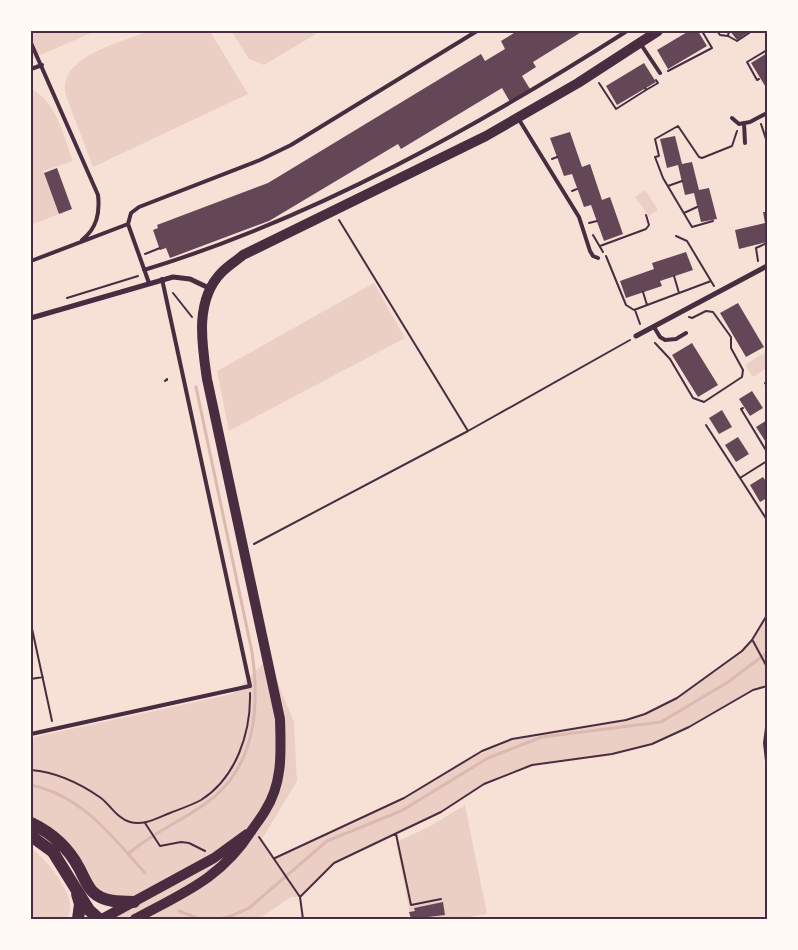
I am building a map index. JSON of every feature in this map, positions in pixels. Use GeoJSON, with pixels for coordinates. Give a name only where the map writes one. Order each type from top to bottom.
{"type":"FeatureCollection","features":[{"type":"Feature","properties":{"kind":"highway"},"geometry":{"type":"LineString","coordinates":[[31,823],[52,835],[63,845],[76,862],[98,904],[100,919]]}},
{"type":"Feature","properties":{"kind":"highway"},"geometry":{"type":"LineString","coordinates":[[31,836],[53,852],[76,886],[89,910],[100,919]]}},
{"type":"Feature","properties":{"kind":"highway"},"geometry":{"type":"LineString","coordinates":[[76,886],[80,904],[78,919]]}},
{"type":"Feature","properties":{"kind":"highway"},"geometry":{"type":"LineString","coordinates":[[92,892],[111,901],[134,902]]}},
{"type":"Feature","properties":{"kind":"main road"},"geometry":{"type":"LineString","coordinates":[[135,919],[213,875],[244,845],[251,831],[266,810],[275,790],[282,758],[280,719],[207,379],[202,329],[203,315],[211,289],[221,273],[243,255],[421,170],[518,118],[658,31]]}},
{"type":"Feature","properties":{"kind":"main road"},"geometry":{"type":"LineString","coordinates":[[100,919],[214,858],[251,831]]}},
{"type":"Feature","properties":{"kind":"street"},"geometry":{"type":"LineString","coordinates":[[636,336],[765,267],[767,274]]}},
{"type":"Feature","properties":{"kind":"street"},"geometry":{"type":"LineString","coordinates":[[31,318],[162,279],[181,276],[211,289]]}},
{"type":"Feature","properties":{"kind":"lane"},"geometry":{"type":"LineString","coordinates":[[148,283],[128,224],[131,213],[139,206],[260,160],[290,145],[477,31]]}},
{"type":"Feature","properties":{"kind":"lane"},"geometry":{"type":"LineString","coordinates":[[144,270],[274,222],[368,178],[507,105],[627,31]]}},
{"type":"Feature","properties":{"kind":"lane"},"geometry":{"type":"LineString","coordinates":[[31,43],[98,195],[100,210],[96,224],[87,236],[72,246]]}},
{"type":"Feature","properties":{"kind":"lane"},"geometry":{"type":"LineString","coordinates":[[640,43],[660,73]]}},
{"type":"Feature","properties":{"kind":"lane"},"geometry":{"type":"LineString","coordinates":[[31,69],[42,65]]}},
{"type":"Feature","properties":{"kind":"lane"},"geometry":{"type":"LineString","coordinates":[[741,124],[767,113]]}},
{"type":"Feature","properties":{"kind":"lane"},"geometry":{"type":"LineString","coordinates":[[518,118],[578,217],[590,251],[593,256],[598,258]]}},
{"type":"Feature","properties":{"kind":"lane"},"geometry":{"type":"LineString","coordinates":[[732,118],[741,124],[745,144]]}},
{"type":"Feature","properties":{"kind":"lane"},"geometry":{"type":"LineString","coordinates":[[31,261],[128,224]]}},
{"type":"Feature","properties":{"kind":"lane"},"geometry":{"type":"LineString","coordinates":[[738,274],[742,280]]}},
{"type":"Feature","properties":{"kind":"lane"},"geometry":{"type":"LineString","coordinates":[[31,734],[250,686],[162,279]]}},
{"type":"Feature","properties":{"kind":"lane"},"geometry":{"type":"LineString","coordinates":[[654,327],[660,337],[665,340],[676,339],[686,333]]}},
{"type":"Feature","properties":{"kind":"path"},"geometry":{"type":"LineString","coordinates":[[669,72],[679,64],[712,48],[702,31]]}},
{"type":"Feature","properties":{"kind":"path"},"geometry":{"type":"LineString","coordinates":[[717,31],[720,35],[728,36],[737,41],[752,31]]}},
{"type":"Feature","properties":{"kind":"path"},"geometry":{"type":"LineString","coordinates":[[759,79],[757,80],[746,62],[767,50]]}},
{"type":"Feature","properties":{"kind":"path"},"geometry":{"type":"LineString","coordinates":[[599,83],[616,108],[657,84]]}},
{"type":"Feature","properties":{"kind":"path"},"geometry":{"type":"LineString","coordinates":[[760,117],[767,142]]}},
{"type":"Feature","properties":{"kind":"path"},"geometry":{"type":"LineString","coordinates":[[659,156],[655,139],[678,126],[699,157],[702,158],[732,146],[741,124]]}},
{"type":"Feature","properties":{"kind":"path"},"geometry":{"type":"LineString","coordinates":[[664,154],[655,157],[668,186],[692,226],[713,221]]}},
{"type":"Feature","properties":{"kind":"path"},"geometry":{"type":"LineString","coordinates":[[668,186],[682,181]]}},
{"type":"Feature","properties":{"kind":"path"},"geometry":{"type":"LineString","coordinates":[[684,213],[697,207]]}},
{"type":"Feature","properties":{"kind":"path"},"geometry":{"type":"LineString","coordinates":[[334,211],[468,431]]}},
{"type":"Feature","properties":{"kind":"path"},"geometry":{"type":"LineString","coordinates":[[600,246],[646,229],[648,225],[646,215]]}},
{"type":"Feature","properties":{"kind":"path"},"geometry":{"type":"LineString","coordinates":[[578,217],[584,218],[613,269],[626,305],[635,310],[645,332],[683,378],[693,398],[704,402],[742,377],[743,370],[730,348],[731,334],[724,330],[713,312],[706,310],[692,318],[689,317],[685,310]]}},
{"type":"Feature","properties":{"kind":"path"},"geometry":{"type":"LineString","coordinates":[[587,224],[597,221]]}},
{"type":"Feature","properties":{"kind":"path"},"geometry":{"type":"LineString","coordinates":[[676,236],[687,241],[718,293]]}},
{"type":"Feature","properties":{"kind":"path"},"geometry":{"type":"LineString","coordinates":[[759,263],[755,247],[767,243]]}},
{"type":"Feature","properties":{"kind":"path"},"geometry":{"type":"LineString","coordinates":[[139,256],[160,248]]}},
{"type":"Feature","properties":{"kind":"path"},"geometry":{"type":"LineString","coordinates":[[674,276],[680,293]]}},
{"type":"Feature","properties":{"kind":"path"},"geometry":{"type":"LineString","coordinates":[[162,279],[202,329]]}},
{"type":"Feature","properties":{"kind":"path"},"geometry":{"type":"LineString","coordinates":[[635,310],[711,281]]}},
{"type":"Feature","properties":{"kind":"path"},"geometry":{"type":"LineString","coordinates":[[643,292],[648,305]]}},
{"type":"Feature","properties":{"kind":"path"},"geometry":{"type":"LineString","coordinates":[[244,549],[468,431],[636,336]]}},
{"type":"Feature","properties":{"kind":"path"},"geometry":{"type":"LineString","coordinates":[[743,408],[741,409],[767,452]]}},
{"type":"Feature","properties":{"kind":"path"},"geometry":{"type":"LineString","coordinates":[[706,425],[711,429],[767,520]]}},
{"type":"Feature","properties":{"kind":"path"},"geometry":{"type":"LineString","coordinates":[[740,478],[767,461]]}},
{"type":"Feature","properties":{"kind":"path"},"geometry":{"type":"LineString","coordinates":[[275,858],[404,798],[482,751],[512,738],[626,720],[645,714],[677,698],[742,651],[752,640],[767,615]]}},
{"type":"Feature","properties":{"kind":"path"},"geometry":{"type":"LineString","coordinates":[[31,624],[54,728]]}},
{"type":"Feature","properties":{"kind":"path"},"geometry":{"type":"LineString","coordinates":[[752,640],[767,667]]}},
{"type":"Feature","properties":{"kind":"path"},"geometry":{"type":"LineString","coordinates":[[31,679],[43,677]]}},
{"type":"Feature","properties":{"kind":"path"},"geometry":{"type":"LineString","coordinates":[[31,770],[47,771],[81,786],[102,799],[120,817],[128,822],[145,823],[201,800],[228,774],[243,746],[249,712],[250,686]]}},
{"type":"Feature","properties":{"kind":"path"},"geometry":{"type":"LineString","coordinates":[[300,897],[334,863],[441,812],[484,784],[532,765],[612,754],[652,744],[689,727],[753,690],[767,686]]}},
{"type":"Feature","properties":{"kind":"path"},"geometry":{"type":"LineString","coordinates":[[767,720],[764,743],[767,770]]}},
{"type":"Feature","properties":{"kind":"path"},"geometry":{"type":"LineString","coordinates":[[145,823],[157,843],[164,846],[181,842],[189,843],[214,858]]}},
{"type":"Feature","properties":{"kind":"path"},"geometry":{"type":"LineString","coordinates":[[251,831],[262,839],[300,897],[302,919]]}},
{"type":"Feature","properties":{"kind":"path"},"geometry":{"type":"LineString","coordinates":[[396,833],[411,905],[441,899]]}},
{"type":"Feature","properties":{"kind":"shaded area"},"geometry":{"type":"Polygon","coordinates":[[[31,31],[96,31],[31,59],[31,31]]]}},
{"type":"Feature","properties":{"kind":"shaded area"},"geometry":{"type":"Polygon","coordinates":[[[149,31],[210,31],[248,94],[93,167],[66,96],[66,82],[71,71],[80,61],[93,53],[149,31]]]}},
{"type":"Feature","properties":{"kind":"shaded area"},"geometry":{"type":"Polygon","coordinates":[[[231,31],[321,31],[264,65],[249,59],[231,31]]]}},
{"type":"Feature","properties":{"kind":"shaded area"},"geometry":{"type":"Polygon","coordinates":[[[31,89],[47,102],[53,111],[73,161],[43,171],[59,214],[31,225],[31,89]]]}},
{"type":"Feature","properties":{"kind":"shaded area"},"geometry":{"type":"Polygon","coordinates":[[[645,190],[658,210],[649,216],[635,197],[645,190]]]}},
{"type":"Feature","properties":{"kind":"shaded area"},"geometry":{"type":"Polygon","coordinates":[[[374,283],[405,338],[229,431],[217,371],[374,283]]]}},
{"type":"Feature","properties":{"kind":"shaded area"},"geometry":{"type":"Polygon","coordinates":[[[767,351],[767,368],[753,377],[745,365],[767,351]]]}},
{"type":"Feature","properties":{"kind":"shaded area"},"geometry":{"type":"Polygon","coordinates":[[[767,615],[767,686],[753,690],[689,727],[652,744],[612,754],[532,765],[484,784],[441,812],[334,863],[300,897],[291,897],[259,919],[102,919],[132,903],[100,897],[76,862],[31,823],[31,752],[34,737],[232,694],[268,659],[294,722],[297,781],[262,839],[275,858],[404,798],[482,751],[512,739],[626,720],[645,714],[677,698],[742,651],[752,640],[767,615]]]}},
{"type":"Feature","properties":{"kind":"shaded area"},"geometry":{"type":"Polygon","coordinates":[[[465,805],[487,914],[456,919],[411,919],[396,842],[429,827],[465,805]]]}},
{"type":"Feature","properties":{"kind":"shaded area"},"geometry":{"type":"Polygon","coordinates":[[[31,848],[50,866],[62,883],[70,907],[67,919],[31,919],[31,848]]]}},
{"type":"Feature","properties":{"kind":"building"},"geometry":{"type":"Polygon","coordinates":[[[517,31],[583,31],[533,62],[536,67],[522,76],[530,89],[510,102],[502,88],[401,149],[398,144],[269,221],[170,258],[166,248],[160,250],[153,230],[158,228],[157,225],[268,183],[481,54],[485,61],[505,49],[501,41],[517,31]]]}},
{"type":"Feature","properties":{"kind":"building"},"geometry":{"type":"Polygon","coordinates":[[[689,31],[698,31],[707,46],[668,69],[657,50],[689,31]]]}},
{"type":"Feature","properties":{"kind":"building"},"geometry":{"type":"Polygon","coordinates":[[[730,31],[750,31],[737,40],[730,31]]]}},
{"type":"Feature","properties":{"kind":"building"},"geometry":{"type":"Polygon","coordinates":[[[767,53],[767,89],[751,63],[767,53]]]}},
{"type":"Feature","properties":{"kind":"building"},"geometry":{"type":"Polygon","coordinates":[[[644,63],[656,82],[617,105],[606,86],[644,63]]]}},
{"type":"Feature","properties":{"kind":"building"},"geometry":{"type":"Polygon","coordinates":[[[570,132],[582,167],[590,164],[602,200],[610,197],[623,234],[604,241],[591,205],[584,207],[572,174],[564,176],[550,138],[570,132]]]}},
{"type":"Feature","properties":{"kind":"building"},"geometry":{"type":"Polygon","coordinates":[[[675,136],[682,164],[692,162],[699,190],[709,188],[717,219],[701,222],[694,193],[685,195],[678,165],[667,168],[660,139],[675,136]]]}},
{"type":"Feature","properties":{"kind":"building"},"geometry":{"type":"Polygon","coordinates":[[[57,168],[72,209],[59,214],[44,173],[57,168]]]}},
{"type":"Feature","properties":{"kind":"building"},"geometry":{"type":"Polygon","coordinates":[[[763,212],[767,212],[767,242],[739,249],[735,230],[765,223],[763,212]]]}},
{"type":"Feature","properties":{"kind":"building"},"geometry":{"type":"Polygon","coordinates":[[[686,252],[693,270],[660,281],[662,286],[626,298],[620,281],[654,269],[652,263],[686,252]]]}},
{"type":"Feature","properties":{"kind":"building"},"geometry":{"type":"Polygon","coordinates":[[[738,303],[764,347],[746,357],[720,313],[738,303]]]}},
{"type":"Feature","properties":{"kind":"building"},"geometry":{"type":"Polygon","coordinates":[[[692,343],[718,385],[698,397],[672,355],[692,343]]]}},
{"type":"Feature","properties":{"kind":"building"},"geometry":{"type":"Polygon","coordinates":[[[752,391],[763,408],[750,416],[739,399],[752,391]]]}},
{"type":"Feature","properties":{"kind":"building"},"geometry":{"type":"Polygon","coordinates":[[[722,410],[732,427],[719,434],[709,418],[722,410]]]}},
{"type":"Feature","properties":{"kind":"building"},"geometry":{"type":"Polygon","coordinates":[[[767,420],[767,444],[756,427],[767,420]]]}},
{"type":"Feature","properties":{"kind":"building"},"geometry":{"type":"Polygon","coordinates":[[[738,437],[749,454],[736,462],[725,445],[738,437]]]}},
{"type":"Feature","properties":{"kind":"building"},"geometry":{"type":"Polygon","coordinates":[[[763,477],[767,483],[767,498],[760,502],[750,485],[763,477]]]}},
{"type":"Feature","properties":{"kind":"building"},"geometry":{"type":"Polygon","coordinates":[[[443,902],[445,915],[411,919],[409,912],[415,911],[414,908],[443,902]]]}},
{"type":"Feature","properties":{"kind":"waterway"},"geometry":{"type":"LineString","coordinates":[[128,854],[205,804],[222,789],[235,773],[251,736],[255,694],[252,652],[196,387]]}},
{"type":"Feature","properties":{"kind":"waterway"},"geometry":{"type":"LineString","coordinates":[[218,919],[229,917],[249,908],[327,841],[401,811],[488,758],[542,737],[661,722],[728,682],[767,653]]}},
{"type":"Feature","properties":{"kind":"waterway"},"geometry":{"type":"LineString","coordinates":[[31,785],[49,790],[81,808],[108,832],[145,873]]}},
{"type":"Feature","properties":{"kind":"waterway"},"geometry":{"type":"LineString","coordinates":[[179,911],[200,919]]}}]}
